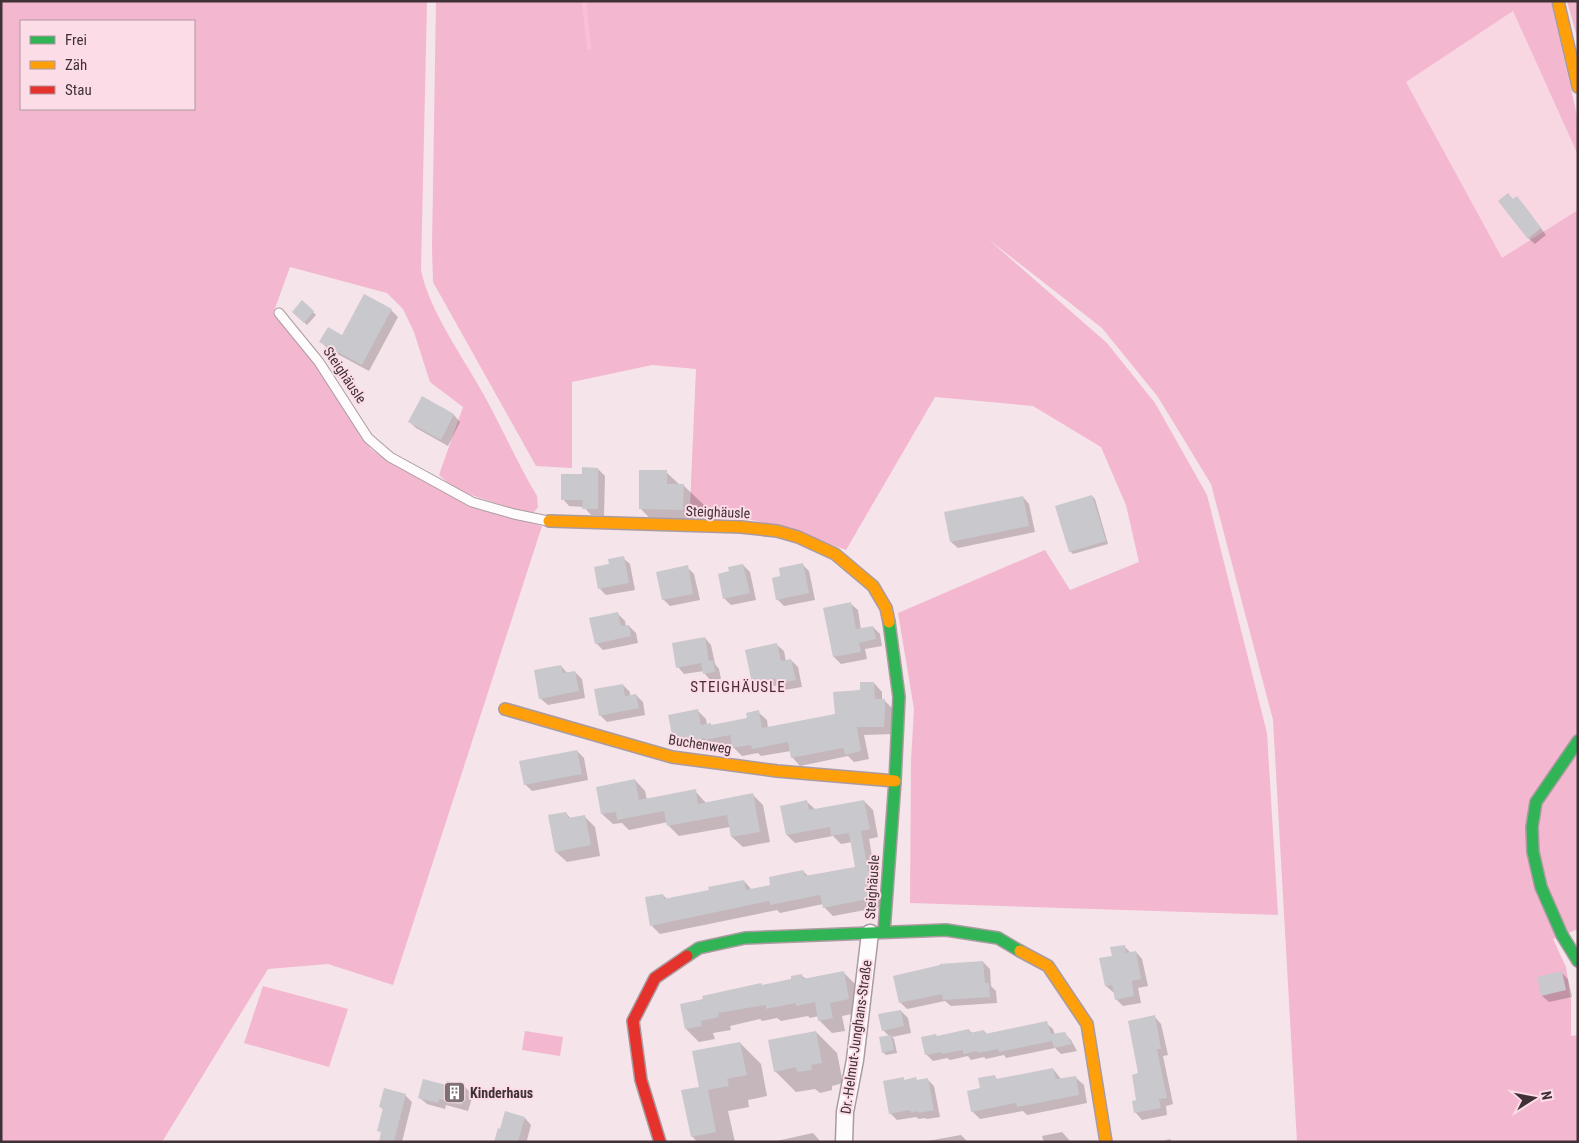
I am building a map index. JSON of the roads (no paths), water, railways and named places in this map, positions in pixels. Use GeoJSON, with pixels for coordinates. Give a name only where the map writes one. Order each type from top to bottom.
{"type":"FeatureCollection","features":[{"type":"Feature","properties":{"kind":"street"},"geometry":{"type":"LineString","coordinates":[[1558,1],[1578,87]]}},
{"type":"Feature","properties":{"kind":"street","name":"Steighäusle"},"geometry":{"type":"LineString","coordinates":[[549,521],[741,527],[777,531],[835,554],[873,586],[886,608],[892,635],[899,697],[895,781],[877,933]]}},
{"type":"Feature","properties":{"kind":"street","name":"Buchenweg"},"geometry":{"type":"LineString","coordinates":[[505,709],[672,757],[777,772],[895,781]]}},
{"type":"Feature","properties":{"kind":"street"},"geometry":{"type":"LineString","coordinates":[[1575,956],[1562,935],[1540,887],[1533,852],[1532,827],[1536,802],[1578,741]]}},
{"type":"Feature","properties":{"kind":"street"},"geometry":{"type":"LineString","coordinates":[[660,1142],[641,1080],[633,1020],[655,978],[698,948],[745,938],[946,930],[998,938],[1048,966],[1087,1024],[1106,1142]]}},
{"type":"Feature","properties":{"kind":"street","name":"Dr.-Helmut-Junghans-Straße"},"geometry":{"type":"LineString","coordinates":[[844,1142],[845,1112],[877,933]]}},
{"type":"Feature","properties":{"kind":"lane","name":"Steighäusle"},"geometry":{"type":"LineString","coordinates":[[279,313],[320,362],[368,438],[390,457],[472,502],[514,514],[549,521]]}},
{"type":"Feature","properties":{"kind":"waterway"},"geometry":{"type":"LineString","coordinates":[[584,1],[589,48]]}},
{"type":"Feature","properties":{"kind":"place","name":"Kinderhaus"},"geometry":{"type":"Point","coordinates":[454,1093]}},
{"type":"Feature","properties":{"kind":"district","name":"STEIGHÄUSLE"},"geometry":{"type":"Point","coordinates":[738,687]}}]}
